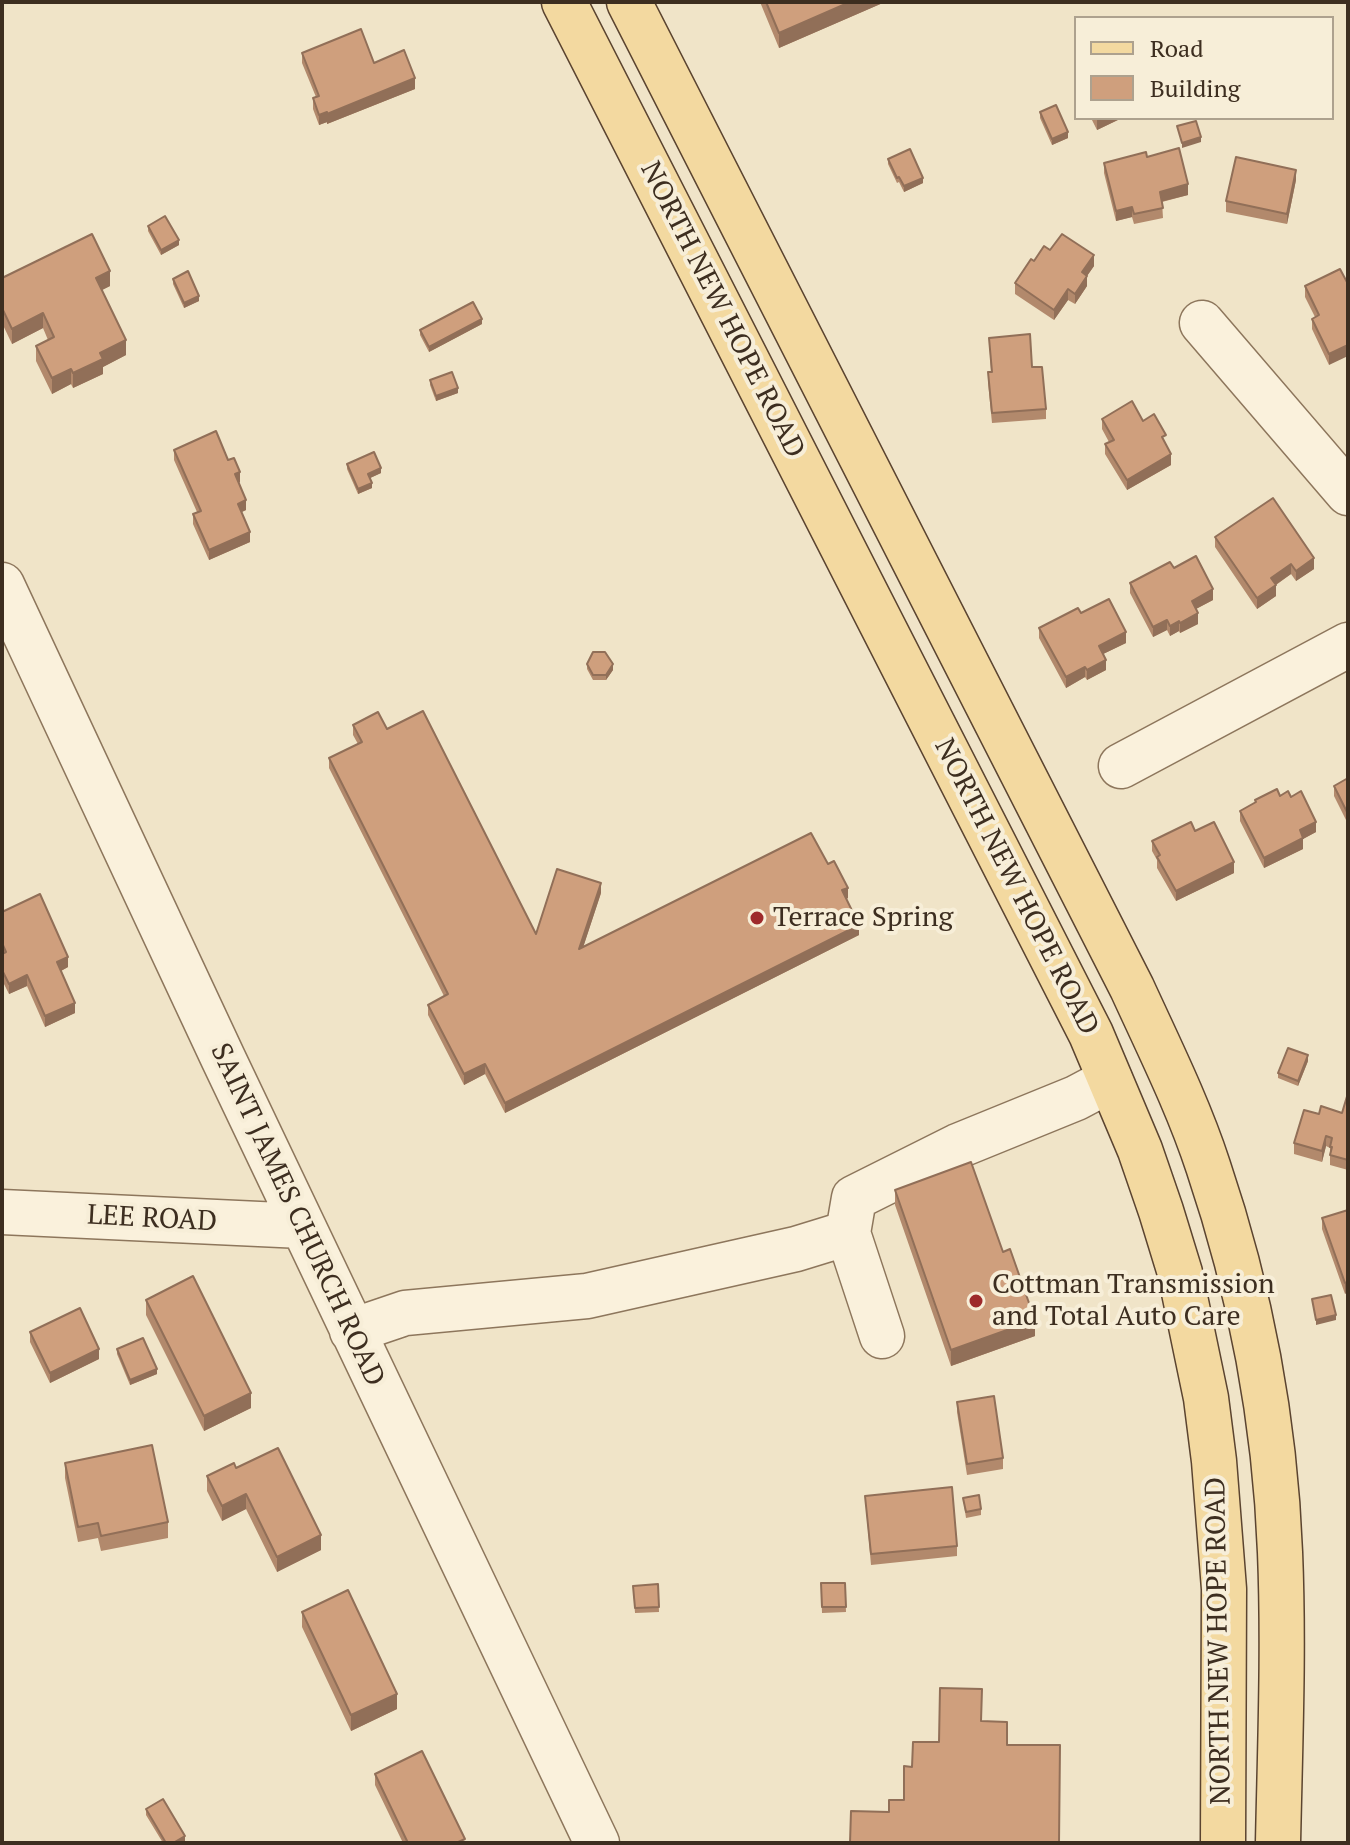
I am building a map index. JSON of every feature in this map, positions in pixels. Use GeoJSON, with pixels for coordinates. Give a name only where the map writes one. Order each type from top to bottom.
{"type":"FeatureCollection","features":[{"type":"Feature","properties":{"kind":"main road","name":"NORTH NEW HOPE ROAD"},"geometry":{"type":"LineString","coordinates":[[564,2],[1091,1034],[1140,1150],[1180,1273],[1206,1398],[1218,1499],[1224,1589],[1223,1843]]}},
{"type":"Feature","properties":{"kind":"main road","name":"NORTH NEW HOPE ROAD"},"geometry":{"type":"LineString","coordinates":[[629,2],[1132,988],[1186,1107],[1208,1165],[1234,1254],[1258,1356],[1276,1485],[1281,1617],[1278,1843]]}},
{"type":"Feature","properties":{"kind":"street"},"geometry":{"type":"LineString","coordinates":[[1202,323],[1348,493]]}},
{"type":"Feature","properties":{"kind":"street","name":"SAINT JAMES CHURCH ROAD"},"geometry":{"type":"LineString","coordinates":[[2,585],[302,1226],[597,1843]]}},
{"type":"Feature","properties":{"kind":"street"},"geometry":{"type":"LineString","coordinates":[[1121,766],[1348,645]]}},
{"type":"Feature","properties":{"kind":"street"},"geometry":{"type":"LineString","coordinates":[[882,1336],[848,1233],[854,1198],[958,1146],[1076,1098],[1110,1080]]}},
{"type":"Feature","properties":{"kind":"street","name":"LEE ROAD"},"geometry":{"type":"LineString","coordinates":[[2,1212],[302,1226]]}},
{"type":"Feature","properties":{"kind":"street"},"geometry":{"type":"LineString","coordinates":[[352,1331],[405,1313],[587,1296],[796,1249],[848,1233]]}},
{"type":"Feature","properties":{"kind":"building"},"geometry":{"type":"Polygon","coordinates":[[[766,2],[850,2],[779,33],[766,2]]]}},
{"type":"Feature","properties":{"kind":"building"},"geometry":{"type":"Polygon","coordinates":[[[361,29],[374,63],[404,50],[415,78],[319,115],[313,98],[319,96],[302,53],[361,29]]]}},
{"type":"Feature","properties":{"kind":"building"},"geometry":{"type":"Polygon","coordinates":[[[1056,105],[1068,132],[1052,139],[1040,112],[1056,105]]]}},
{"type":"Feature","properties":{"kind":"building"},"geometry":{"type":"Polygon","coordinates":[[[1196,121],[1201,137],[1182,143],[1177,126],[1196,121]]]}},
{"type":"Feature","properties":{"kind":"building"},"geometry":{"type":"Polygon","coordinates":[[[1179,148],[1188,184],[1160,192],[1163,208],[1134,214],[1132,207],[1116,211],[1104,163],[1146,152],[1147,157],[1179,148]]]}},
{"type":"Feature","properties":{"kind":"building"},"geometry":{"type":"Polygon","coordinates":[[[910,149],[923,178],[904,186],[888,159],[910,149]]]}},
{"type":"Feature","properties":{"kind":"building"},"geometry":{"type":"Polygon","coordinates":[[[1236,157],[1296,170],[1287,214],[1226,201],[1236,157]]]}},
{"type":"Feature","properties":{"kind":"building"},"geometry":{"type":"Polygon","coordinates":[[[165,216],[179,240],[161,250],[148,226],[165,216]]]}},
{"type":"Feature","properties":{"kind":"building"},"geometry":{"type":"Polygon","coordinates":[[[92,234],[110,271],[96,278],[126,340],[100,353],[103,359],[73,373],[71,369],[52,378],[36,346],[54,337],[43,313],[12,329],[2,308],[2,278],[92,234]]]}},
{"type":"Feature","properties":{"kind":"building"},"geometry":{"type":"Polygon","coordinates":[[[1062,234],[1094,255],[1082,272],[1087,276],[1075,294],[1068,289],[1054,310],[1015,283],[1031,259],[1034,261],[1044,246],[1050,250],[1062,234]]]}},
{"type":"Feature","properties":{"kind":"building"},"geometry":{"type":"Polygon","coordinates":[[[1340,269],[1348,284],[1348,345],[1329,354],[1312,319],[1319,315],[1305,286],[1340,269]]]}},
{"type":"Feature","properties":{"kind":"building"},"geometry":{"type":"Polygon","coordinates":[[[188,271],[199,296],[184,303],[173,279],[188,271]]]}},
{"type":"Feature","properties":{"kind":"building"},"geometry":{"type":"Polygon","coordinates":[[[473,302],[482,319],[429,347],[420,330],[473,302]]]}},
{"type":"Feature","properties":{"kind":"building"},"geometry":{"type":"Polygon","coordinates":[[[1030,334],[1032,367],[1042,367],[1046,409],[992,413],[989,338],[1030,334]]]}},
{"type":"Feature","properties":{"kind":"building"},"geometry":{"type":"Polygon","coordinates":[[[452,372],[458,388],[436,396],[430,380],[452,372]]]}},
{"type":"Feature","properties":{"kind":"building"},"geometry":{"type":"Polygon","coordinates":[[[1132,401],[1143,421],[1154,414],[1166,435],[1162,437],[1171,454],[1127,480],[1105,444],[1114,440],[1102,419],[1132,401]]]}},
{"type":"Feature","properties":{"kind":"building"},"geometry":{"type":"Polygon","coordinates":[[[216,431],[228,460],[234,458],[240,472],[235,474],[246,500],[238,504],[250,532],[209,550],[193,514],[201,511],[174,450],[216,431]]]}},
{"type":"Feature","properties":{"kind":"building"},"geometry":{"type":"Polygon","coordinates":[[[374,452],[381,468],[368,474],[372,483],[358,489],[347,464],[374,452]]]}},
{"type":"Feature","properties":{"kind":"building"},"geometry":{"type":"Polygon","coordinates":[[[1273,498],[1314,558],[1296,571],[1291,564],[1271,578],[1276,585],[1257,598],[1215,537],[1273,498]]]}},
{"type":"Feature","properties":{"kind":"building"},"geometry":{"type":"Polygon","coordinates":[[[1196,556],[1213,589],[1192,601],[1198,613],[1180,623],[1170,626],[1167,620],[1153,627],[1130,583],[1170,562],[1174,568],[1196,556]]]}},
{"type":"Feature","properties":{"kind":"building"},"geometry":{"type":"Polygon","coordinates":[[[1109,599],[1126,632],[1099,646],[1106,660],[1066,677],[1039,628],[1078,608],[1081,613],[1109,599]]]}},
{"type":"Feature","properties":{"kind":"building"},"geometry":{"type":"Polygon","coordinates":[[[593,652],[605,652],[613,664],[606,675],[593,675],[587,664],[593,652]]]}},
{"type":"Feature","properties":{"kind":"building","name":"Terrace Spring"},"geometry":{"type":"Polygon","coordinates":[[[423,711],[536,934],[557,869],[601,883],[579,949],[811,833],[828,864],[834,861],[848,888],[842,890],[859,925],[505,1103],[485,1064],[464,1074],[428,1005],[448,994],[329,758],[362,742],[353,725],[378,712],[387,729],[423,711]]]}},
{"type":"Feature","properties":{"kind":"building"},"geometry":{"type":"Polygon","coordinates":[[[1348,778],[1348,814],[1334,786],[1348,778]]]}},
{"type":"Feature","properties":{"kind":"building"},"geometry":{"type":"Polygon","coordinates":[[[1277,789],[1280,796],[1288,791],[1291,797],[1301,791],[1316,822],[1300,830],[1303,838],[1264,858],[1240,811],[1277,789]]]}},
{"type":"Feature","properties":{"kind":"building"},"geometry":{"type":"Polygon","coordinates":[[[1191,822],[1195,831],[1214,822],[1234,862],[1176,891],[1157,857],[1160,855],[1152,841],[1191,822]]]}},
{"type":"Feature","properties":{"kind":"building"},"geometry":{"type":"Polygon","coordinates":[[[40,894],[68,957],[57,962],[75,1003],[45,1016],[27,975],[9,984],[2,970],[2,954],[6,952],[2,943],[2,912],[40,894]]]}},
{"type":"Feature","properties":{"kind":"building"},"geometry":{"type":"Polygon","coordinates":[[[1288,1048],[1308,1055],[1298,1081],[1278,1073],[1288,1048]]]}},
{"type":"Feature","properties":{"kind":"building"},"geometry":{"type":"Polygon","coordinates":[[[1348,1093],[1348,1160],[1330,1155],[1332,1138],[1326,1136],[1322,1151],[1294,1143],[1304,1110],[1319,1114],[1321,1106],[1342,1113],[1348,1093]]]}},
{"type":"Feature","properties":{"kind":"building","name":"Cottman Transmission and Total Auto Care"},"geometry":{"type":"Polygon","coordinates":[[[971,1162],[1003,1252],[1010,1249],[1035,1320],[951,1350],[895,1190],[971,1162]]]}},
{"type":"Feature","properties":{"kind":"building"},"geometry":{"type":"Polygon","coordinates":[[[1348,1210],[1348,1282],[1345,1283],[1322,1218],[1348,1210]]]}},
{"type":"Feature","properties":{"kind":"building"},"geometry":{"type":"Polygon","coordinates":[[[193,1276],[251,1393],[204,1416],[146,1300],[193,1276]]]}},
{"type":"Feature","properties":{"kind":"building"},"geometry":{"type":"Polygon","coordinates":[[[1331,1295],[1336,1315],[1316,1320],[1312,1299],[1331,1295]]]}},
{"type":"Feature","properties":{"kind":"building"},"geometry":{"type":"Polygon","coordinates":[[[80,1308],[99,1349],[50,1373],[30,1332],[80,1308]]]}},
{"type":"Feature","properties":{"kind":"building"},"geometry":{"type":"Polygon","coordinates":[[[143,1338],[157,1369],[130,1380],[117,1349],[143,1338]]]}},
{"type":"Feature","properties":{"kind":"building"},"geometry":{"type":"Polygon","coordinates":[[[994,1396],[1003,1458],[967,1464],[957,1402],[994,1396]]]}},
{"type":"Feature","properties":{"kind":"building"},"geometry":{"type":"Polygon","coordinates":[[[152,1445],[168,1522],[101,1536],[98,1523],[78,1527],[65,1463],[152,1445]]]}},
{"type":"Feature","properties":{"kind":"building"},"geometry":{"type":"Polygon","coordinates":[[[278,1448],[321,1535],[277,1557],[246,1494],[222,1506],[207,1476],[234,1463],[236,1468],[278,1448]]]}},
{"type":"Feature","properties":{"kind":"building"},"geometry":{"type":"Polygon","coordinates":[[[952,1487],[957,1546],[871,1554],[865,1496],[952,1487]]]}},
{"type":"Feature","properties":{"kind":"building"},"geometry":{"type":"Polygon","coordinates":[[[979,1495],[981,1509],[966,1512],[963,1498],[979,1495]]]}},
{"type":"Feature","properties":{"kind":"building"},"geometry":{"type":"Polygon","coordinates":[[[821,1583],[845,1583],[846,1607],[822,1607],[821,1583]]]}},
{"type":"Feature","properties":{"kind":"building"},"geometry":{"type":"Polygon","coordinates":[[[658,1584],[659,1607],[635,1608],[633,1586],[658,1584]]]}},
{"type":"Feature","properties":{"kind":"building"},"geometry":{"type":"Polygon","coordinates":[[[348,1590],[397,1694],[351,1715],[302,1612],[348,1590]]]}},
{"type":"Feature","properties":{"kind":"building"},"geometry":{"type":"Polygon","coordinates":[[[940,1688],[982,1689],[981,1721],[1007,1722],[1007,1745],[1060,1745],[1059,1843],[850,1843],[851,1811],[889,1812],[889,1800],[904,1800],[904,1766],[912,1767],[913,1742],[939,1742],[940,1688]]]}},
{"type":"Feature","properties":{"kind":"building"},"geometry":{"type":"Polygon","coordinates":[[[422,1751],[465,1839],[456,1843],[408,1843],[375,1774],[422,1751]]]}},
{"type":"Feature","properties":{"kind":"building"},"geometry":{"type":"Polygon","coordinates":[[[163,1799],[185,1836],[173,1843],[166,1843],[146,1809],[163,1799]]]}},
{"type":"Feature","properties":{"kind":"place","name":"Terrace Spring"},"geometry":{"type":"Point","coordinates":[757,918]}},
{"type":"Feature","properties":{"kind":"place","name":"Cottman Transmission and Total Auto Care"},"geometry":{"type":"Point","coordinates":[976,1301]}}]}
